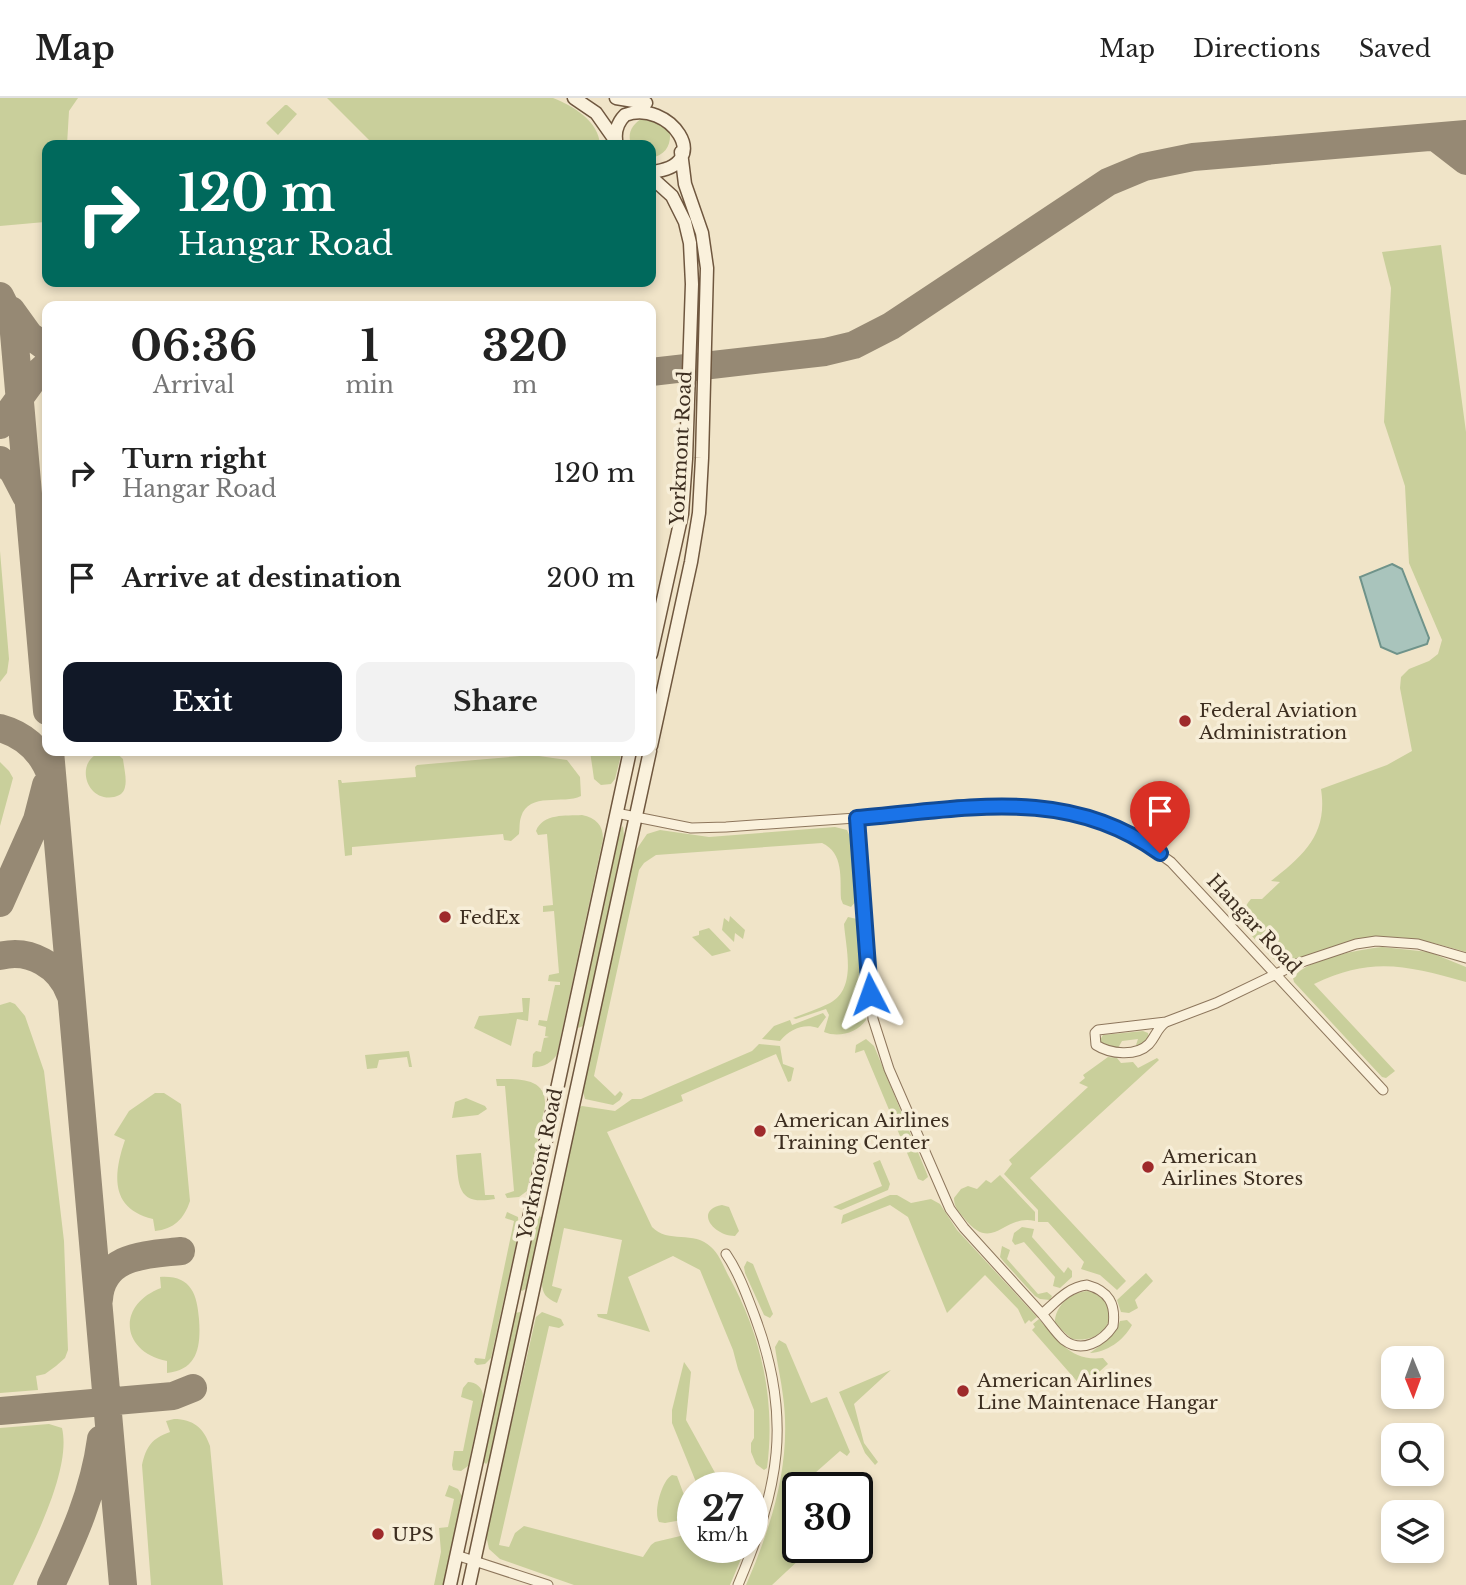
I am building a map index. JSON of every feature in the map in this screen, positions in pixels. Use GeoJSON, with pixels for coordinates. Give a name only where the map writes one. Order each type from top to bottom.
{"type":"FeatureCollection","features":[{"type":"Feature","properties":{"kind":"street"},"geometry":{"type":"LineString","coordinates":[[575,98],[596,113],[614,140]]}},
{"type":"Feature","properties":{"kind":"street","name":"Yorkmont Road"},"geometry":{"type":"LineString","coordinates":[[617,98],[661,105],[679,119],[684,141],[681,152],[675,162],[656,172]]}},
{"type":"Feature","properties":{"kind":"street"},"geometry":{"type":"LineString","coordinates":[[617,140],[621,119],[638,105],[649,103]]}},
{"type":"Feature","properties":{"kind":"street","name":"Yorkmont Road"},"geometry":{"type":"LineString","coordinates":[[656,723],[691,562],[699,513],[702,458],[707,268],[702,233],[685,184],[681,152]]}},
{"type":"Feature","properties":{"kind":"street","name":"Yorkmont Road"},"geometry":{"type":"LineString","coordinates":[[656,180],[671,196],[685,222],[690,243],[692,284],[682,514],[656,631]]}},
{"type":"Feature","properties":{"kind":"street","name":"Yorkmont Road"},"geometry":{"type":"LineString","coordinates":[[450,1585],[629,756]]}},
{"type":"Feature","properties":{"kind":"street","name":"Yorkmont Road"},"geometry":{"type":"LineString","coordinates":[[468,1585],[649,756]]}},
{"type":"Feature","properties":{"kind":"street","name":"Hangar Road"},"geometry":{"type":"LineString","coordinates":[[616,813],[691,828],[1028,806],[1069,811],[1097,820],[1130,835],[1171,862],[1383,1090]]}},
{"type":"Feature","properties":{"kind":"street"},"geometry":{"type":"LineString","coordinates":[[857,818],[873,1018],[889,1069],[950,1209],[1063,1340],[1081,1346],[1100,1340],[1113,1326],[1114,1314],[1113,1304],[1107,1295],[1098,1288],[1087,1285],[1077,1286],[1069,1291],[1041,1314]]}},
{"type":"Feature","properties":{"kind":"street"},"geometry":{"type":"LineString","coordinates":[[1166,1022],[1159,1027],[1149,1044],[1138,1050],[1113,1053],[1096,1045],[1095,1033],[1098,1030],[1166,1022],[1338,949],[1376,941],[1418,944],[1466,958]]}},
{"type":"Feature","properties":{"kind":"street"},"geometry":{"type":"LineString","coordinates":[[554,1096],[573,1101]]}},
{"type":"Feature","properties":{"kind":"street"},"geometry":{"type":"LineString","coordinates":[[530,1205],[550,1207]]}},
{"type":"Feature","properties":{"kind":"street"},"geometry":{"type":"LineString","coordinates":[[726,1254],[762,1334],[777,1410],[777,1455],[767,1512],[738,1585]]}},
{"type":"Feature","properties":{"kind":"street"},"geometry":{"type":"LineString","coordinates":[[511,1297],[530,1301]]}},
{"type":"Feature","properties":{"kind":"street"},"geometry":{"type":"LineString","coordinates":[[472,1482],[490,1487]]}},
{"type":"Feature","properties":{"kind":"street"},"geometry":{"type":"LineString","coordinates":[[456,1555],[548,1585]]}},
{"type":"Feature","properties":{"kind":"green space"},"geometry":{"type":"Polygon","coordinates":[[[0,98],[78,98],[69,111],[67,140],[42,140],[42,222],[0,226],[0,98]]]}},
{"type":"Feature","properties":{"kind":"green space"},"geometry":{"type":"Polygon","coordinates":[[[327,98],[553,98],[584,116],[595,129],[599,140],[369,140],[327,98]]]}},
{"type":"Feature","properties":{"kind":"green space"},"geometry":{"type":"Polygon","coordinates":[[[285,105],[297,114],[278,135],[266,123],[285,105]]]}},
{"type":"Feature","properties":{"kind":"green space"},"geometry":{"type":"Polygon","coordinates":[[[643,118],[656,118],[670,132],[666,149],[660,155],[656,156],[656,140],[630,140],[631,129],[643,118]]]}},
{"type":"Feature","properties":{"kind":"green space"},"geometry":{"type":"Polygon","coordinates":[[[1441,245],[1466,432],[1466,952],[1408,938],[1379,937],[1349,942],[1282,964],[1271,956],[1247,929],[1243,918],[1246,906],[1251,899],[1262,899],[1280,882],[1271,881],[1294,862],[1311,842],[1321,819],[1321,789],[1387,765],[1412,751],[1400,688],[1401,677],[1409,669],[1438,654],[1442,640],[1409,563],[1405,486],[1384,422],[1391,288],[1382,252],[1441,245]]]}},
{"type":"Feature","properties":{"kind":"green space"},"geometry":{"type":"Polygon","coordinates":[[[0,551],[9,659],[7,673],[0,682],[0,551]]]}},
{"type":"Feature","properties":{"kind":"green space"},"geometry":{"type":"Polygon","coordinates":[[[120,756],[123,759],[126,777],[122,793],[114,797],[103,797],[94,792],[86,775],[92,758],[120,756]]]}},
{"type":"Feature","properties":{"kind":"green space"},"geometry":{"type":"Polygon","coordinates":[[[520,756],[567,760],[580,777],[581,796],[531,804],[521,817],[519,834],[511,841],[504,840],[503,834],[352,847],[352,855],[345,856],[338,780],[342,783],[416,777],[417,765],[520,756]]]}},
{"type":"Feature","properties":{"kind":"green space"},"geometry":{"type":"Polygon","coordinates":[[[591,756],[621,756],[615,779],[611,784],[601,785],[594,779],[591,756]]]}},
{"type":"Feature","properties":{"kind":"green space"},"geometry":{"type":"Polygon","coordinates":[[[0,762],[13,778],[0,826],[0,762]]]}},
{"type":"Feature","properties":{"kind":"green space"},"geometry":{"type":"Polygon","coordinates":[[[582,815],[598,823],[603,839],[557,1054],[546,1064],[532,1067],[533,1054],[536,1051],[541,1052],[544,1038],[549,1037],[545,1036],[546,1027],[538,1025],[539,1020],[547,1021],[555,985],[560,985],[560,982],[548,981],[549,975],[559,973],[554,911],[543,912],[543,906],[553,905],[547,834],[538,835],[536,831],[539,825],[549,818],[582,815]]]}},
{"type":"Feature","properties":{"kind":"green space"},"geometry":{"type":"Polygon","coordinates":[[[623,826],[624,836],[585,1021],[583,1026],[578,1028],[576,1026],[619,830],[623,826]]]}},
{"type":"Feature","properties":{"kind":"green space"},"geometry":{"type":"Polygon","coordinates":[[[835,827],[847,830],[852,841],[857,900],[851,907],[843,904],[841,899],[839,867],[834,853],[822,843],[656,855],[644,863],[639,870],[594,1076],[615,1096],[620,1091],[623,1094],[613,1105],[585,1099],[582,1088],[634,853],[647,834],[660,830],[709,837],[835,827]]]}},
{"type":"Feature","properties":{"kind":"green space"},"geometry":{"type":"Polygon","coordinates":[[[730,916],[745,930],[743,939],[735,933],[734,942],[722,930],[724,918],[729,922],[730,916]]]}},
{"type":"Feature","properties":{"kind":"green space"},"geometry":{"type":"Polygon","coordinates":[[[848,917],[857,919],[859,923],[866,1020],[852,1031],[829,1034],[824,1032],[829,1015],[826,1009],[793,1018],[830,1003],[844,988],[848,956],[844,924],[848,917]]]}},
{"type":"Feature","properties":{"kind":"green space"},"geometry":{"type":"Polygon","coordinates":[[[709,928],[731,951],[712,956],[692,937],[709,928]]]}},
{"type":"Feature","properties":{"kind":"green space"},"geometry":{"type":"Polygon","coordinates":[[[1382,947],[1429,952],[1466,967],[1466,982],[1390,966],[1354,970],[1314,984],[1395,1071],[1386,1078],[1382,1077],[1293,978],[1300,971],[1321,960],[1382,947]]]}},
{"type":"Feature","properties":{"kind":"green space"},"geometry":{"type":"Polygon","coordinates":[[[522,998],[530,998],[528,1021],[517,1019],[511,1046],[474,1028],[479,1016],[523,1012],[522,998]]]}},
{"type":"Feature","properties":{"kind":"green space"},"geometry":{"type":"Polygon","coordinates":[[[10,1002],[25,1016],[44,1071],[64,1241],[68,1350],[65,1358],[56,1366],[45,1374],[36,1376],[38,1390],[0,1393],[0,1005],[10,1002]]]}},
{"type":"Feature","properties":{"kind":"green space"},"geometry":{"type":"Polygon","coordinates":[[[823,1013],[826,1017],[818,1028],[798,1028],[780,1041],[762,1039],[774,1026],[790,1020],[792,1025],[823,1013]]]}},
{"type":"Feature","properties":{"kind":"green space"},"geometry":{"type":"Polygon","coordinates":[[[1143,1031],[1148,1033],[1149,1038],[1141,1045],[1136,1045],[1138,1039],[1122,1041],[1118,1048],[1113,1048],[1105,1046],[1100,1040],[1103,1035],[1143,1031]]]}},
{"type":"Feature","properties":{"kind":"green space"},"geometry":{"type":"Polygon","coordinates":[[[866,1039],[874,1046],[927,1174],[928,1177],[923,1181],[918,1179],[864,1050],[855,1053],[856,1045],[866,1039]]]}},
{"type":"Feature","properties":{"kind":"green space"},"geometry":{"type":"Polygon","coordinates":[[[759,1044],[780,1046],[783,1064],[794,1068],[791,1081],[788,1082],[776,1054],[681,1095],[683,1101],[607,1132],[652,1227],[666,1235],[697,1239],[711,1247],[721,1260],[740,1297],[757,1344],[767,1393],[769,1443],[767,1468],[764,1470],[756,1464],[751,1452],[754,1410],[700,1270],[673,1256],[628,1277],[650,1332],[598,1317],[597,1314],[607,1314],[622,1240],[564,1228],[552,1286],[562,1289],[557,1303],[545,1295],[542,1282],[578,1108],[582,1106],[615,1111],[632,1099],[641,1099],[752,1051],[759,1044]]]}},
{"type":"Feature","properties":{"kind":"green space"},"geometry":{"type":"Polygon","coordinates":[[[409,1051],[412,1067],[409,1067],[407,1057],[379,1060],[377,1068],[367,1069],[365,1055],[409,1051]]]}},
{"type":"Feature","properties":{"kind":"green space"},"geometry":{"type":"Polygon","coordinates":[[[1108,1057],[1117,1058],[1121,1063],[1133,1062],[1138,1068],[1157,1058],[1159,1060],[1030,1178],[1126,1281],[1117,1290],[1100,1275],[1081,1269],[1084,1262],[1048,1222],[1038,1222],[1038,1210],[1004,1174],[1012,1164],[1009,1160],[1088,1087],[1079,1083],[1085,1078],[1083,1075],[1108,1057]]]}},
{"type":"Feature","properties":{"kind":"green space"},"geometry":{"type":"Polygon","coordinates":[[[496,1079],[530,1082],[541,1090],[544,1097],[545,1106],[527,1191],[519,1197],[507,1198],[505,1194],[514,1191],[505,1086],[497,1086],[496,1079]]]}},
{"type":"Feature","properties":{"kind":"green space"},"geometry":{"type":"Polygon","coordinates":[[[155,1093],[164,1093],[181,1104],[190,1201],[177,1222],[168,1228],[155,1231],[153,1219],[139,1214],[122,1199],[117,1178],[125,1140],[114,1135],[129,1111],[155,1093]]]}},
{"type":"Feature","properties":{"kind":"green space"},"geometry":{"type":"Polygon","coordinates":[[[466,1098],[487,1109],[478,1115],[452,1118],[455,1102],[466,1098]]]}},
{"type":"Feature","properties":{"kind":"green space"},"geometry":{"type":"Polygon","coordinates":[[[481,1153],[485,1195],[494,1195],[495,1199],[473,1199],[466,1196],[459,1184],[456,1155],[481,1153]]]}},
{"type":"Feature","properties":{"kind":"green space"},"geometry":{"type":"Polygon","coordinates":[[[880,1160],[890,1184],[888,1190],[841,1210],[833,1207],[882,1186],[873,1163],[880,1160]]]}},
{"type":"Feature","properties":{"kind":"green space"},"geometry":{"type":"Polygon","coordinates":[[[1000,1175],[1035,1212],[1035,1221],[1015,1222],[991,1233],[983,1233],[974,1228],[960,1213],[954,1198],[961,1189],[968,1186],[977,1189],[986,1180],[991,1183],[1000,1175]]]}},
{"type":"Feature","properties":{"kind":"green space"},"geometry":{"type":"Polygon","coordinates":[[[890,1195],[897,1195],[911,1203],[931,1199],[940,1204],[957,1230],[1037,1317],[1025,1324],[1018,1309],[985,1275],[947,1313],[908,1217],[890,1205],[841,1224],[843,1215],[890,1195]]]}},
{"type":"Feature","properties":{"kind":"green space"},"geometry":{"type":"Polygon","coordinates":[[[722,1205],[729,1207],[739,1231],[735,1236],[720,1232],[710,1222],[709,1212],[722,1205]]]}},
{"type":"Feature","properties":{"kind":"green space"},"geometry":{"type":"Polygon","coordinates":[[[507,1212],[518,1217],[519,1230],[491,1358],[485,1364],[477,1365],[475,1358],[485,1359],[514,1221],[505,1218],[507,1212]]]}},
{"type":"Feature","properties":{"kind":"green space"},"geometry":{"type":"Polygon","coordinates":[[[537,1214],[542,1218],[527,1288],[522,1291],[520,1289],[537,1214]]]}},
{"type":"Feature","properties":{"kind":"green space"},"geometry":{"type":"Polygon","coordinates":[[[1022,1227],[1034,1229],[1032,1237],[1064,1273],[1068,1267],[1072,1271],[1072,1277],[1060,1288],[1053,1286],[1055,1277],[1024,1242],[1015,1245],[1012,1241],[1014,1233],[1022,1227]]]}},
{"type":"Feature","properties":{"kind":"green space"},"geometry":{"type":"Polygon","coordinates":[[[1002,1246],[1010,1250],[1007,1259],[1038,1294],[1047,1292],[1052,1296],[1050,1300],[1035,1296],[1004,1262],[1000,1257],[1002,1246]]]}},
{"type":"Feature","properties":{"kind":"green space"},"geometry":{"type":"Polygon","coordinates":[[[747,1261],[753,1264],[773,1314],[770,1318],[764,1315],[745,1273],[747,1261]]]}},
{"type":"Feature","properties":{"kind":"green space"},"geometry":{"type":"Polygon","coordinates":[[[1146,1273],[1153,1281],[1135,1300],[1138,1308],[1129,1313],[1121,1312],[1117,1300],[1146,1273]]]}},
{"type":"Feature","properties":{"kind":"green space"},"geometry":{"type":"Polygon","coordinates":[[[160,1277],[179,1279],[190,1288],[194,1294],[199,1319],[198,1347],[191,1362],[177,1371],[167,1373],[167,1361],[140,1348],[130,1328],[136,1305],[161,1288],[160,1277]]]}},
{"type":"Feature","properties":{"kind":"green space"},"geometry":{"type":"Polygon","coordinates":[[[1088,1291],[1100,1296],[1107,1304],[1108,1321],[1096,1336],[1072,1339],[1055,1324],[1057,1311],[1070,1297],[1088,1291]]]}},
{"type":"Feature","properties":{"kind":"green space"},"geometry":{"type":"Polygon","coordinates":[[[520,1312],[522,1315],[490,1460],[486,1464],[482,1461],[515,1313],[520,1312]]]}},
{"type":"Feature","properties":{"kind":"green space"},"geometry":{"type":"Polygon","coordinates":[[[542,1312],[561,1319],[564,1325],[559,1328],[549,1326],[499,1545],[509,1547],[515,1533],[524,1526],[643,1557],[655,1542],[677,1537],[677,1563],[739,1563],[730,1585],[574,1585],[500,1559],[489,1549],[486,1535],[536,1317],[542,1312]]]}},
{"type":"Feature","properties":{"kind":"green space"},"geometry":{"type":"Polygon","coordinates":[[[1039,1319],[1066,1348],[1082,1357],[1103,1358],[1108,1364],[1082,1387],[1032,1330],[1035,1327],[1033,1324],[1039,1319]]]}},
{"type":"Feature","properties":{"kind":"green space"},"geometry":{"type":"Polygon","coordinates":[[[1127,1320],[1132,1325],[1119,1341],[1108,1348],[1090,1353],[1111,1336],[1120,1321],[1127,1320]]]}},
{"type":"Feature","properties":{"kind":"green space"},"geometry":{"type":"Polygon","coordinates":[[[779,1340],[786,1344],[811,1403],[827,1397],[850,1452],[847,1456],[840,1451],[816,1472],[782,1472],[782,1563],[796,1563],[772,1585],[746,1585],[755,1563],[768,1563],[768,1528],[778,1493],[785,1445],[782,1390],[775,1347],[779,1340]]]}},
{"type":"Feature","properties":{"kind":"green space"},"geometry":{"type":"Polygon","coordinates":[[[684,1362],[691,1372],[686,1420],[715,1472],[692,1472],[672,1423],[672,1410],[684,1362]]]}},
{"type":"Feature","properties":{"kind":"green space"},"geometry":{"type":"Polygon","coordinates":[[[891,1370],[854,1404],[864,1443],[878,1462],[875,1465],[865,1453],[839,1392],[891,1370]]]}},
{"type":"Feature","properties":{"kind":"green space"},"geometry":{"type":"Polygon","coordinates":[[[468,1382],[478,1386],[483,1396],[468,1466],[461,1471],[453,1470],[452,1465],[454,1451],[463,1451],[473,1401],[461,1397],[468,1382]]]}},
{"type":"Feature","properties":{"kind":"green space"},"geometry":{"type":"Polygon","coordinates":[[[174,1419],[197,1426],[205,1434],[210,1446],[223,1585],[151,1585],[142,1465],[151,1444],[170,1432],[166,1421],[174,1419]]]}},
{"type":"Feature","properties":{"kind":"green space"},"geometry":{"type":"Polygon","coordinates":[[[49,1424],[62,1428],[64,1445],[56,1486],[13,1585],[0,1585],[0,1428],[49,1424]]]}},
{"type":"Feature","properties":{"kind":"green space"},"geometry":{"type":"Polygon","coordinates":[[[677,1476],[677,1521],[665,1523],[659,1522],[657,1511],[668,1478],[677,1476]]]}},
{"type":"Feature","properties":{"kind":"green space"},"geometry":{"type":"Polygon","coordinates":[[[449,1485],[458,1489],[462,1496],[443,1585],[434,1585],[441,1552],[439,1528],[448,1527],[454,1499],[445,1496],[449,1485]]]}},
{"type":"Feature","properties":{"kind":"water"},"geometry":{"type":"Polygon","coordinates":[[[1392,564],[1402,569],[1429,638],[1427,644],[1397,654],[1381,647],[1360,577],[1392,564]]]}},
{"type":"Feature","properties":{"kind":"taxiway"},"geometry":{"type":"LineString","coordinates":[[656,371],[825,352],[854,345],[891,326],[1108,182],[1144,167],[1193,157],[1466,134]]}},
{"type":"Feature","properties":{"kind":"taxiway"},"geometry":{"type":"LineString","coordinates":[[1435,137],[1466,161]]}},
{"type":"Feature","properties":{"kind":"taxiway"},"geometry":{"type":"LineString","coordinates":[[0,296],[13,322],[42,654]]}},
{"type":"Feature","properties":{"kind":"taxiway"},"geometry":{"type":"LineString","coordinates":[[11,310],[29,335],[42,344]]}},
{"type":"Feature","properties":{"kind":"taxiway"},"geometry":{"type":"LineString","coordinates":[[0,425],[42,370]]}},
{"type":"Feature","properties":{"kind":"taxiway"},"geometry":{"type":"LineString","coordinates":[[0,460],[13,471],[26,496]]}},
{"type":"Feature","properties":{"kind":"taxiway"},"geometry":{"type":"LineString","coordinates":[[0,728],[32,745],[51,776]]}},
{"type":"Feature","properties":{"kind":"taxiway"},"geometry":{"type":"LineString","coordinates":[[50,756],[123,1585]]}},
{"type":"Feature","properties":{"kind":"taxiway"},"geometry":{"type":"LineString","coordinates":[[0,903],[37,820],[46,785]]}},
{"type":"Feature","properties":{"kind":"taxiway"},"geometry":{"type":"LineString","coordinates":[[0,956],[11,954],[33,957],[59,975],[70,994]]}},
{"type":"Feature","properties":{"kind":"taxiway"},"geometry":{"type":"LineString","coordinates":[[99,1299],[102,1284],[108,1273],[117,1265],[141,1256],[181,1251]]}},
{"type":"Feature","properties":{"kind":"taxiway"},"geometry":{"type":"LineString","coordinates":[[0,1411],[173,1396],[193,1388]]}},
{"type":"Feature","properties":{"kind":"taxiway"},"geometry":{"type":"LineString","coordinates":[[51,1585],[88,1496],[101,1439]]}},
{"type":"Feature","properties":{"kind":"place","name":"Federal Aviation Administration"},"geometry":{"type":"Point","coordinates":[1185,721]}},
{"type":"Feature","properties":{"kind":"place","name":"FedEx"},"geometry":{"type":"Point","coordinates":[445,917]}},
{"type":"Feature","properties":{"kind":"place","name":"American Airlines Training Center"},"geometry":{"type":"Point","coordinates":[760,1131]}},
{"type":"Feature","properties":{"kind":"place","name":"American Airlines Stores"},"geometry":{"type":"Point","coordinates":[1148,1167]}},
{"type":"Feature","properties":{"kind":"place","name":"American Airlines Line Maintenace Hangar"},"geometry":{"type":"Point","coordinates":[963,1391]}},
{"type":"Feature","properties":{"kind":"place","name":"UPS"},"geometry":{"type":"Point","coordinates":[378,1534]}},
{"type":"Feature","properties":{"kind":"route"},"geometry":{"type":"LineString","coordinates":[[870,994],[857,818],[1028,806],[1069,811],[1097,820],[1122,830],[1160,853]]}}]}
